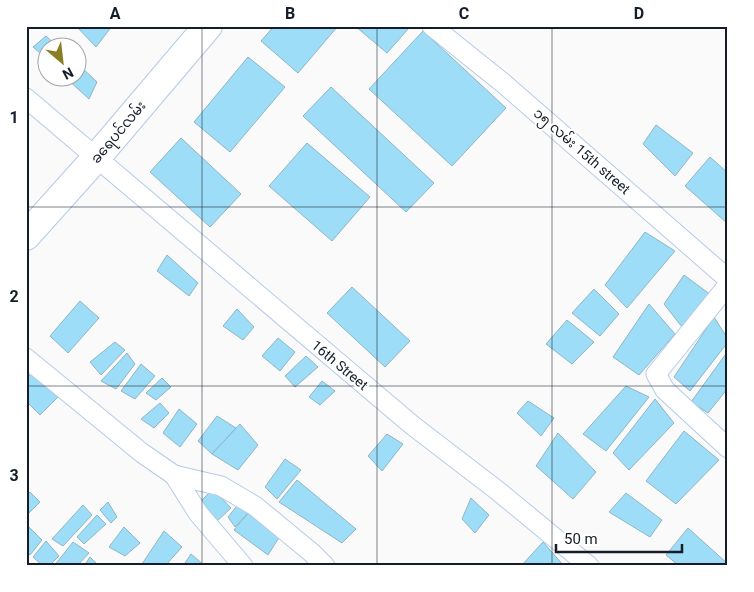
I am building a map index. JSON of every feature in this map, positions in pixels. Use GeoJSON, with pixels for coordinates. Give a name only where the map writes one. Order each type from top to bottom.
{"type":"FeatureCollection","features":[{"type":"Feature","properties":{"kind":"main road","name":"ခရေပင်လမ်း"},"geometry":{"type":"LineString","coordinates":[[26,236],[96,158],[208,26]]}},
{"type":"Feature","properties":{"kind":"street","name":"၁၅ လမ်း 15th street"},"geometry":{"type":"LineString","coordinates":[[432,26],[504,83],[728,279]]}},
{"type":"Feature","properties":{"kind":"street","name":"16th Street"},"geometry":{"type":"LineString","coordinates":[[26,98],[412,425],[498,491],[589,566]]}},
{"type":"Feature","properties":{"kind":"street"},"geometry":{"type":"LineString","coordinates":[[728,285],[656,374],[665,390],[728,448]]}},
{"type":"Feature","properties":{"kind":"street"},"geometry":{"type":"LineString","coordinates":[[26,358],[142,453],[174,475],[221,486],[254,506],[312,553],[325,566]]}},
{"type":"Feature","properties":{"kind":"street"},"geometry":{"type":"LineString","coordinates":[[174,475],[198,513],[243,566]]}},
{"type":"Feature","properties":{"kind":"building"},"geometry":{"type":"Polygon","coordinates":[[[79,26],[112,26],[96,47],[78,28],[79,26]]]}},
{"type":"Feature","properties":{"kind":"building"},"geometry":{"type":"Polygon","coordinates":[[[274,26],[338,26],[298,73],[261,41],[274,26]]]}},
{"type":"Feature","properties":{"kind":"building"},"geometry":{"type":"Polygon","coordinates":[[[355,26],[405,26],[408,29],[387,53],[355,26]]]}},
{"type":"Feature","properties":{"kind":"building"},"geometry":{"type":"Polygon","coordinates":[[[423,31],[506,108],[452,166],[369,89],[423,31]]]}},
{"type":"Feature","properties":{"kind":"building"},"geometry":{"type":"Polygon","coordinates":[[[38,43],[38,51],[33,47],[38,43]]]}},
{"type":"Feature","properties":{"kind":"building"},"geometry":{"type":"Polygon","coordinates":[[[248,57],[285,87],[230,152],[194,122],[248,57]]]}},
{"type":"Feature","properties":{"kind":"building"},"geometry":{"type":"Polygon","coordinates":[[[88,73],[97,82],[89,99],[77,88],[88,88],[88,73]]]}},
{"type":"Feature","properties":{"kind":"building"},"geometry":{"type":"Polygon","coordinates":[[[331,87],[434,183],[406,212],[303,116],[331,87]]]}},
{"type":"Feature","properties":{"kind":"building"},"geometry":{"type":"Polygon","coordinates":[[[656,125],[693,153],[675,176],[643,144],[656,125]]]}},
{"type":"Feature","properties":{"kind":"building"},"geometry":{"type":"Polygon","coordinates":[[[181,138],[241,194],[210,227],[150,172],[181,138]]]}},
{"type":"Feature","properties":{"kind":"building"},"geometry":{"type":"Polygon","coordinates":[[[307,143],[370,197],[332,241],[269,186],[307,143]]]}},
{"type":"Feature","properties":{"kind":"building"},"geometry":{"type":"Polygon","coordinates":[[[710,157],[728,173],[728,224],[685,186],[710,157]]]}},
{"type":"Feature","properties":{"kind":"building"},"geometry":{"type":"Polygon","coordinates":[[[645,232],[675,251],[627,308],[605,285],[645,232]]]}},
{"type":"Feature","properties":{"kind":"building"},"geometry":{"type":"Polygon","coordinates":[[[167,255],[198,283],[189,296],[157,271],[167,255]]]}},
{"type":"Feature","properties":{"kind":"building"},"geometry":{"type":"Polygon","coordinates":[[[684,275],[711,295],[682,327],[664,304],[684,275]]]}},
{"type":"Feature","properties":{"kind":"building"},"geometry":{"type":"Polygon","coordinates":[[[352,287],[410,341],[385,367],[327,313],[352,287]]]}},
{"type":"Feature","properties":{"kind":"building"},"geometry":{"type":"Polygon","coordinates":[[[594,289],[619,314],[600,336],[572,313],[594,289]]]}},
{"type":"Feature","properties":{"kind":"building"},"geometry":{"type":"Polygon","coordinates":[[[80,301],[99,318],[68,353],[50,336],[80,301]]]}},
{"type":"Feature","properties":{"kind":"building"},"geometry":{"type":"Polygon","coordinates":[[[649,304],[675,334],[639,375],[613,357],[649,304]]]}},
{"type":"Feature","properties":{"kind":"building"},"geometry":{"type":"Polygon","coordinates":[[[237,309],[254,327],[243,340],[223,326],[237,309]]]}},
{"type":"Feature","properties":{"kind":"building"},"geometry":{"type":"Polygon","coordinates":[[[714,317],[728,342],[690,391],[674,377],[714,317]]]}},
{"type":"Feature","properties":{"kind":"building"},"geometry":{"type":"Polygon","coordinates":[[[567,320],[594,342],[572,364],[546,344],[567,320]]]}},
{"type":"Feature","properties":{"kind":"building"},"geometry":{"type":"Polygon","coordinates":[[[278,338],[295,352],[280,371],[262,356],[278,338]]]}},
{"type":"Feature","properties":{"kind":"building"},"geometry":{"type":"Polygon","coordinates":[[[115,342],[125,350],[101,375],[90,362],[115,342]]]}},
{"type":"Feature","properties":{"kind":"building"},"geometry":{"type":"Polygon","coordinates":[[[728,351],[728,388],[708,413],[691,402],[728,351]]]}},
{"type":"Feature","properties":{"kind":"building"},"geometry":{"type":"Polygon","coordinates":[[[127,353],[135,364],[116,389],[101,381],[127,353]]]}},
{"type":"Feature","properties":{"kind":"building"},"geometry":{"type":"Polygon","coordinates":[[[306,356],[318,367],[295,387],[285,376],[306,356]]]}},
{"type":"Feature","properties":{"kind":"building"},"geometry":{"type":"Polygon","coordinates":[[[141,364],[155,376],[135,399],[121,391],[141,364]]]}},
{"type":"Feature","properties":{"kind":"building"},"geometry":{"type":"Polygon","coordinates":[[[34,371],[59,396],[40,415],[26,401],[26,379],[34,371]]]}},
{"type":"Feature","properties":{"kind":"building"},"geometry":{"type":"Polygon","coordinates":[[[162,378],[171,387],[156,400],[146,393],[162,378]]]}},
{"type":"Feature","properties":{"kind":"building"},"geometry":{"type":"Polygon","coordinates":[[[322,381],[335,391],[320,405],[309,397],[322,381]]]}},
{"type":"Feature","properties":{"kind":"building"},"geometry":{"type":"Polygon","coordinates":[[[626,386],[649,397],[606,451],[583,434],[626,386]]]}},
{"type":"Feature","properties":{"kind":"building"},"geometry":{"type":"Polygon","coordinates":[[[655,399],[674,423],[629,470],[613,453],[655,399]]]}},
{"type":"Feature","properties":{"kind":"building"},"geometry":{"type":"Polygon","coordinates":[[[528,401],[554,418],[541,436],[517,413],[528,401]]]}},
{"type":"Feature","properties":{"kind":"building"},"geometry":{"type":"Polygon","coordinates":[[[160,403],[169,413],[154,428],[141,419],[160,403]]]}},
{"type":"Feature","properties":{"kind":"building"},"geometry":{"type":"Polygon","coordinates":[[[179,409],[197,424],[180,447],[163,433],[179,409]]]}},
{"type":"Feature","properties":{"kind":"building"},"geometry":{"type":"Polygon","coordinates":[[[217,416],[236,428],[212,454],[198,441],[217,416]]]}},
{"type":"Feature","properties":{"kind":"building"},"geometry":{"type":"Polygon","coordinates":[[[240,424],[258,445],[238,470],[212,454],[240,424]]]}},
{"type":"Feature","properties":{"kind":"building"},"geometry":{"type":"Polygon","coordinates":[[[684,431],[719,460],[676,504],[646,481],[684,431]]]}},
{"type":"Feature","properties":{"kind":"building"},"geometry":{"type":"Polygon","coordinates":[[[558,433],[596,472],[573,499],[536,466],[558,433]]]}},
{"type":"Feature","properties":{"kind":"building"},"geometry":{"type":"Polygon","coordinates":[[[387,434],[403,444],[382,471],[368,456],[387,434]]]}},
{"type":"Feature","properties":{"kind":"building"},"geometry":{"type":"Polygon","coordinates":[[[285,459],[301,470],[277,499],[265,487],[285,459]]]}},
{"type":"Feature","properties":{"kind":"building"},"geometry":{"type":"Polygon","coordinates":[[[297,480],[356,529],[342,543],[279,502],[297,480]]]}},
{"type":"Feature","properties":{"kind":"building"},"geometry":{"type":"Polygon","coordinates":[[[213,489],[231,508],[216,522],[198,504],[213,489]]]}},
{"type":"Feature","properties":{"kind":"building"},"geometry":{"type":"Polygon","coordinates":[[[30,492],[40,502],[26,516],[26,497],[30,492]]]}},
{"type":"Feature","properties":{"kind":"building"},"geometry":{"type":"Polygon","coordinates":[[[626,493],[662,520],[650,537],[609,512],[626,493]]]}},
{"type":"Feature","properties":{"kind":"building"},"geometry":{"type":"Polygon","coordinates":[[[471,498],[489,515],[475,533],[462,519],[471,498]]]}},
{"type":"Feature","properties":{"kind":"building"},"geometry":{"type":"Polygon","coordinates":[[[108,502],[117,517],[111,523],[100,510],[108,502]]]}},
{"type":"Feature","properties":{"kind":"building"},"geometry":{"type":"Polygon","coordinates":[[[240,502],[251,510],[235,527],[228,517],[240,502]]]}},
{"type":"Feature","properties":{"kind":"building"},"geometry":{"type":"Polygon","coordinates":[[[83,505],[92,515],[63,546],[52,539],[83,505]]]}},
{"type":"Feature","properties":{"kind":"building"},"geometry":{"type":"Polygon","coordinates":[[[249,512],[280,536],[268,555],[234,530],[249,512]]]}},
{"type":"Feature","properties":{"kind":"building"},"geometry":{"type":"Polygon","coordinates":[[[97,515],[106,524],[84,544],[77,537],[97,515]]]}},
{"type":"Feature","properties":{"kind":"building"},"geometry":{"type":"Polygon","coordinates":[[[29,527],[42,540],[30,555],[26,552],[26,529],[29,527]]]}},
{"type":"Feature","properties":{"kind":"building"},"geometry":{"type":"Polygon","coordinates":[[[124,527],[140,543],[125,556],[109,547],[124,527]]]}},
{"type":"Feature","properties":{"kind":"building"},"geometry":{"type":"Polygon","coordinates":[[[688,528],[728,566],[679,566],[666,555],[688,528]]]}},
{"type":"Feature","properties":{"kind":"building"},"geometry":{"type":"Polygon","coordinates":[[[164,531],[182,547],[165,566],[145,566],[142,564],[164,531]]]}},
{"type":"Feature","properties":{"kind":"building"},"geometry":{"type":"Polygon","coordinates":[[[46,541],[59,556],[49,566],[43,566],[33,557],[46,541]]]}},
{"type":"Feature","properties":{"kind":"building"},"geometry":{"type":"Polygon","coordinates":[[[73,542],[89,553],[77,566],[54,566],[73,542]]]}},
{"type":"Feature","properties":{"kind":"building"},"geometry":{"type":"Polygon","coordinates":[[[543,542],[564,566],[521,566],[543,542]]]}},
{"type":"Feature","properties":{"kind":"building"},"geometry":{"type":"Polygon","coordinates":[[[191,554],[205,566],[183,566],[191,554]]]}},
{"type":"Feature","properties":{"kind":"building"},"geometry":{"type":"Polygon","coordinates":[[[90,557],[99,566],[84,566],[90,557]]]}}]}
